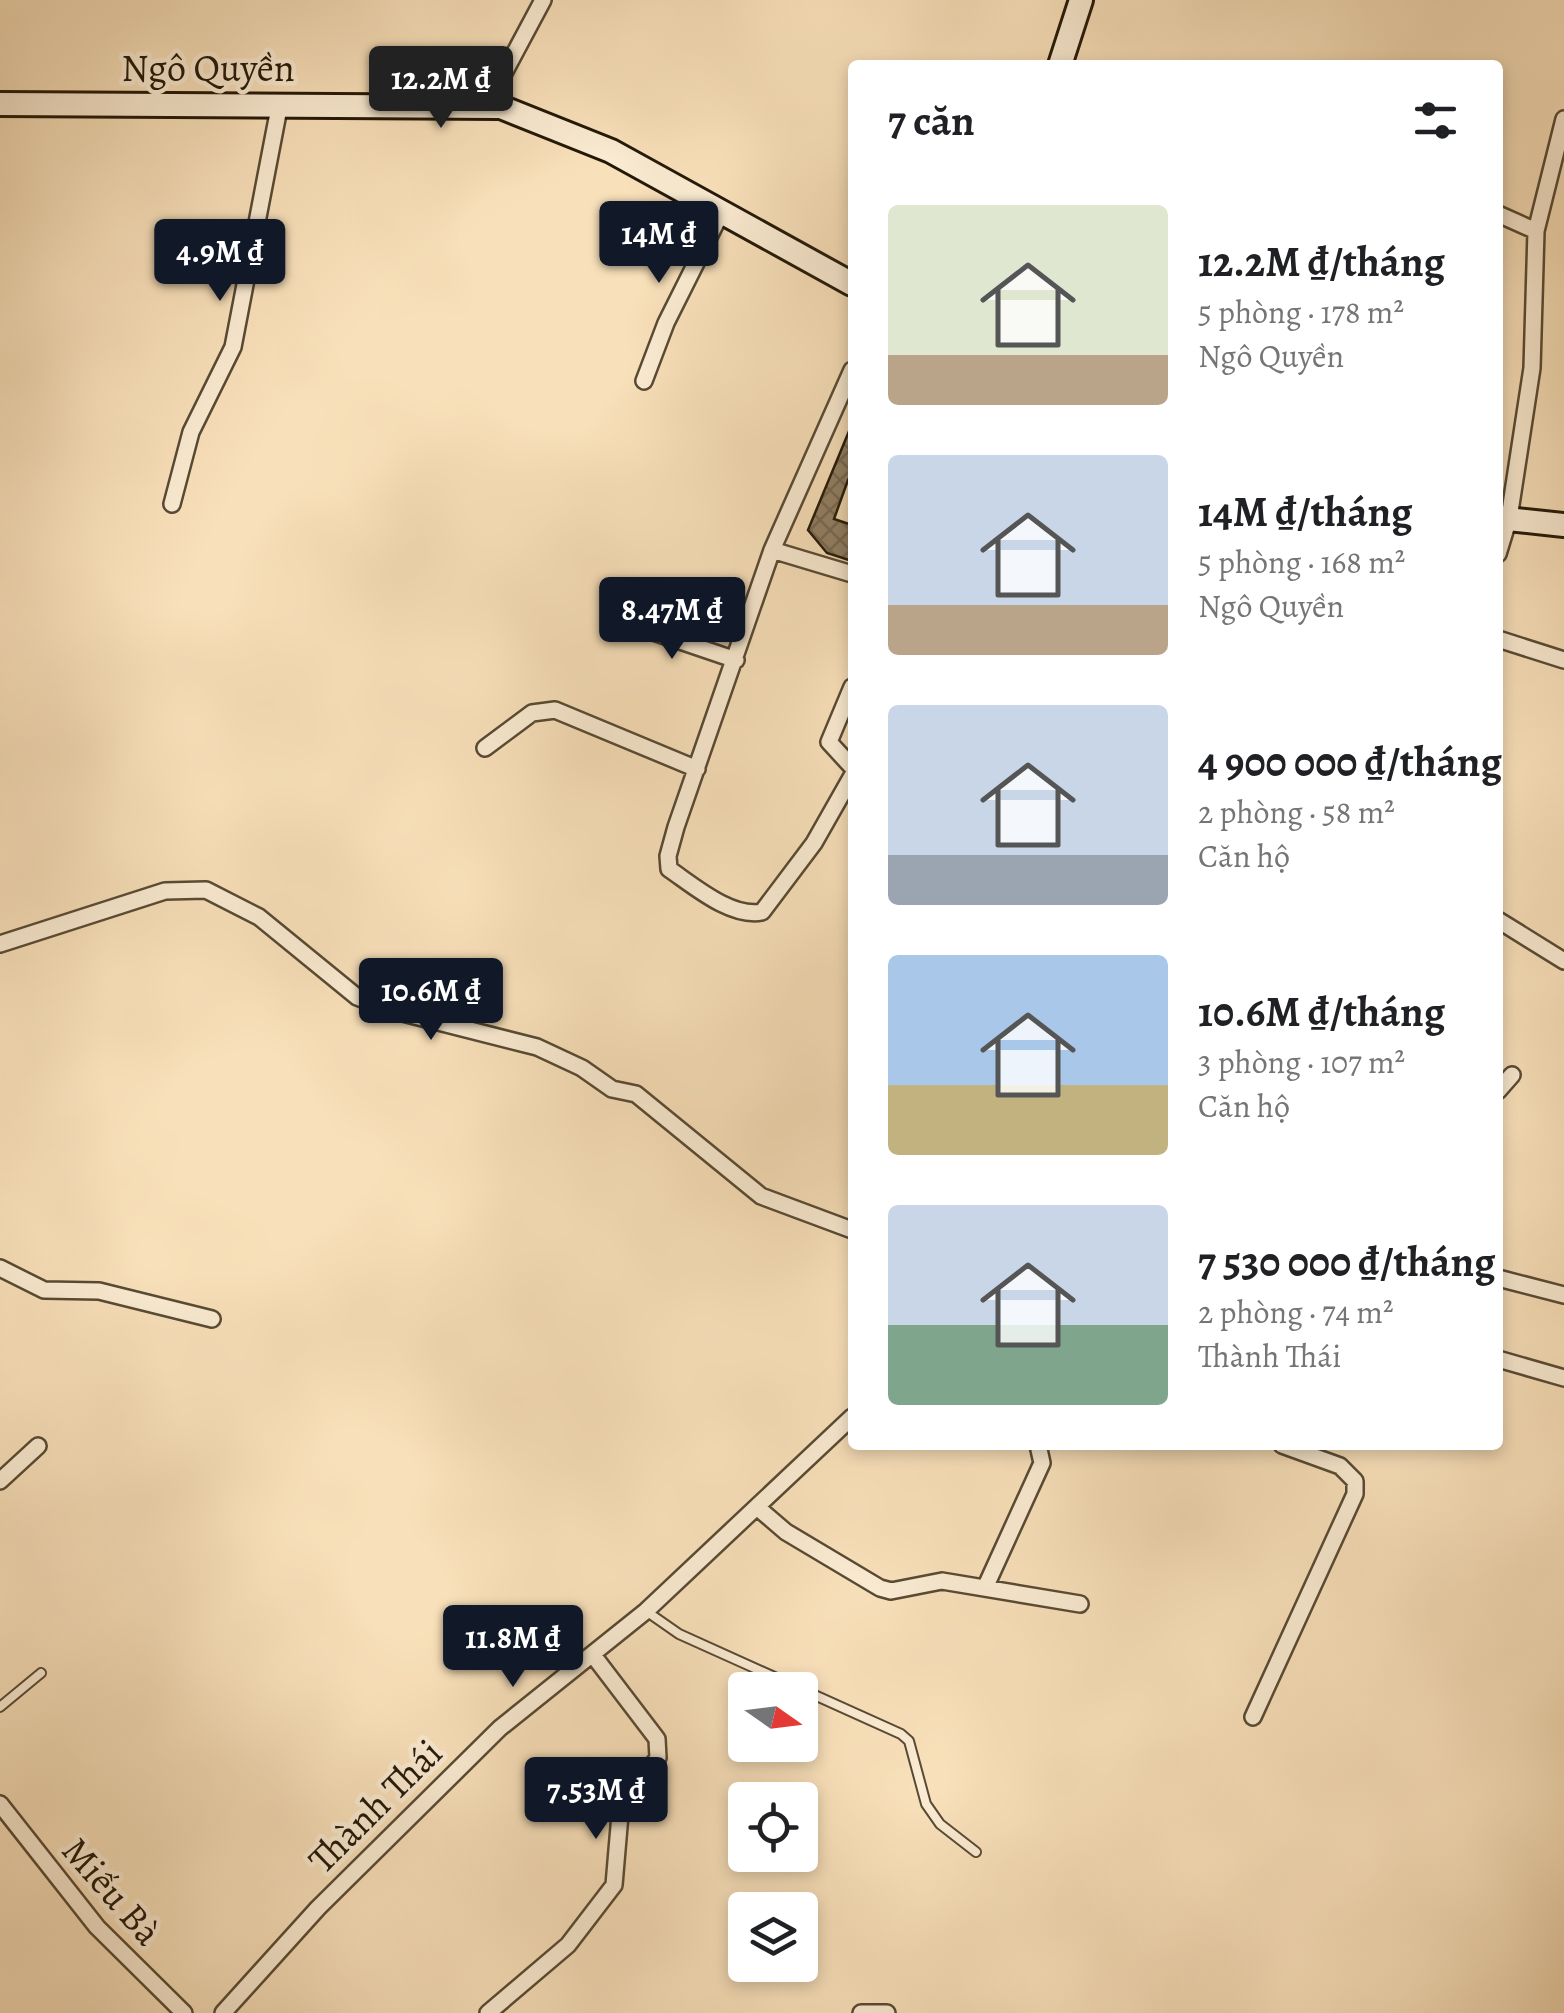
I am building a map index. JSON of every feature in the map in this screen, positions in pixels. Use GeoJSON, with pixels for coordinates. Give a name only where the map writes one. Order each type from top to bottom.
{"type":"FeatureCollection","features":[{"type":"Feature","properties":{"kind":"street"},"geometry":{"type":"LineString","coordinates":[[486,106],[543,0]]}},
{"type":"Feature","properties":{"kind":"street"},"geometry":{"type":"LineString","coordinates":[[1062,60],[1081,0]]}},
{"type":"Feature","properties":{"kind":"street"},"geometry":{"type":"LineString","coordinates":[[172,504],[195,420],[232,348],[280,102]]}},
{"type":"Feature","properties":{"kind":"street","name":"Ngô Quyền"},"geometry":{"type":"LineString","coordinates":[[0,104],[280,102],[486,106],[554,125],[722,211],[848,282]]}},
{"type":"Feature","properties":{"kind":"street"},"geometry":{"type":"LineString","coordinates":[[1564,119],[1536,230],[1532,368],[1503,518],[1564,525]]}},
{"type":"Feature","properties":{"kind":"street"},"geometry":{"type":"LineString","coordinates":[[644,381],[666,323],[722,211]]}},
{"type":"Feature","properties":{"kind":"street"},"geometry":{"type":"LineString","coordinates":[[1503,216],[1536,230]]}},
{"type":"Feature","properties":{"kind":"street"},"geometry":{"type":"LineString","coordinates":[[848,379],[772,550],[668,856],[669,869],[712,898],[750,914],[762,912],[814,843],[848,783]]}},
{"type":"Feature","properties":{"kind":"street"},"geometry":{"type":"LineString","coordinates":[[772,550],[848,573]]}},
{"type":"Feature","properties":{"kind":"street"},"geometry":{"type":"LineString","coordinates":[[621,621],[736,660]]}},
{"type":"Feature","properties":{"kind":"street"},"geometry":{"type":"LineString","coordinates":[[1503,641],[1564,660]]}},
{"type":"Feature","properties":{"kind":"street"},"geometry":{"type":"LineString","coordinates":[[848,697],[829,742],[848,763]]}},
{"type":"Feature","properties":{"kind":"street"},"geometry":{"type":"LineString","coordinates":[[485,748],[532,713],[555,710],[698,769]]}},
{"type":"Feature","properties":{"kind":"street"},"geometry":{"type":"LineString","coordinates":[[0,944],[164,891],[206,890],[259,917],[356,996],[391,1010],[556,1055],[612,1089],[636,1094],[762,1196],[848,1228]]}},
{"type":"Feature","properties":{"kind":"street"},"geometry":{"type":"LineString","coordinates":[[1503,923],[1564,962]]}},
{"type":"Feature","properties":{"kind":"street"},"geometry":{"type":"LineString","coordinates":[[1503,1086],[1512,1075]]}},
{"type":"Feature","properties":{"kind":"street"},"geometry":{"type":"LineString","coordinates":[[0,1268],[44,1290],[99,1290],[212,1319]]}},
{"type":"Feature","properties":{"kind":"street"},"geometry":{"type":"LineString","coordinates":[[1503,1279],[1564,1295]]}},
{"type":"Feature","properties":{"kind":"street"},"geometry":{"type":"LineString","coordinates":[[1503,1360],[1564,1378]]}},
{"type":"Feature","properties":{"kind":"street","name":"Thành Thái"},"geometry":{"type":"LineString","coordinates":[[224,2013],[318,1908],[500,1728],[646,1611],[848,1421]]}},
{"type":"Feature","properties":{"kind":"street"},"geometry":{"type":"LineString","coordinates":[[0,1481],[38,1446]]}},
{"type":"Feature","properties":{"kind":"street"},"geometry":{"type":"LineString","coordinates":[[984,1588],[1042,1463],[1039,1450]]}},
{"type":"Feature","properties":{"kind":"street"},"geometry":{"type":"LineString","coordinates":[[1253,1717],[1355,1494],[1356,1482],[1340,1466],[1296,1450]]}},
{"type":"Feature","properties":{"kind":"street"},"geometry":{"type":"LineString","coordinates":[[758,1508],[786,1532],[880,1588],[892,1591],[942,1581],[1080,1604]]}},
{"type":"Feature","properties":{"kind":"street"},"geometry":{"type":"LineString","coordinates":[[488,2013],[568,1944],[614,1884],[622,1803],[658,1758],[658,1740],[593,1655]]}},
{"type":"Feature","properties":{"kind":"street","name":"Miếu Bà"},"geometry":{"type":"LineString","coordinates":[[0,1804],[97,1928],[184,2013]]}},
{"type":"Feature","properties":{"kind":"street"},"geometry":{"type":"LineString","coordinates":[[862,2013],[887,2013]]}},
{"type":"Feature","properties":{"kind":"lane"},"geometry":{"type":"LineString","coordinates":[[646,1611],[680,1634],[901,1734],[909,1741],[926,1804],[940,1824],[976,1852]]}},
{"type":"Feature","properties":{"kind":"lane"},"geometry":{"type":"LineString","coordinates":[[0,1707],[41,1673]]}},
{"type":"Feature","properties":{"kind":"building"},"geometry":{"type":"Polygon","coordinates":[[[848,434],[848,480],[834,519],[848,524],[848,560],[827,553],[808,530],[848,434]]]}}]}
